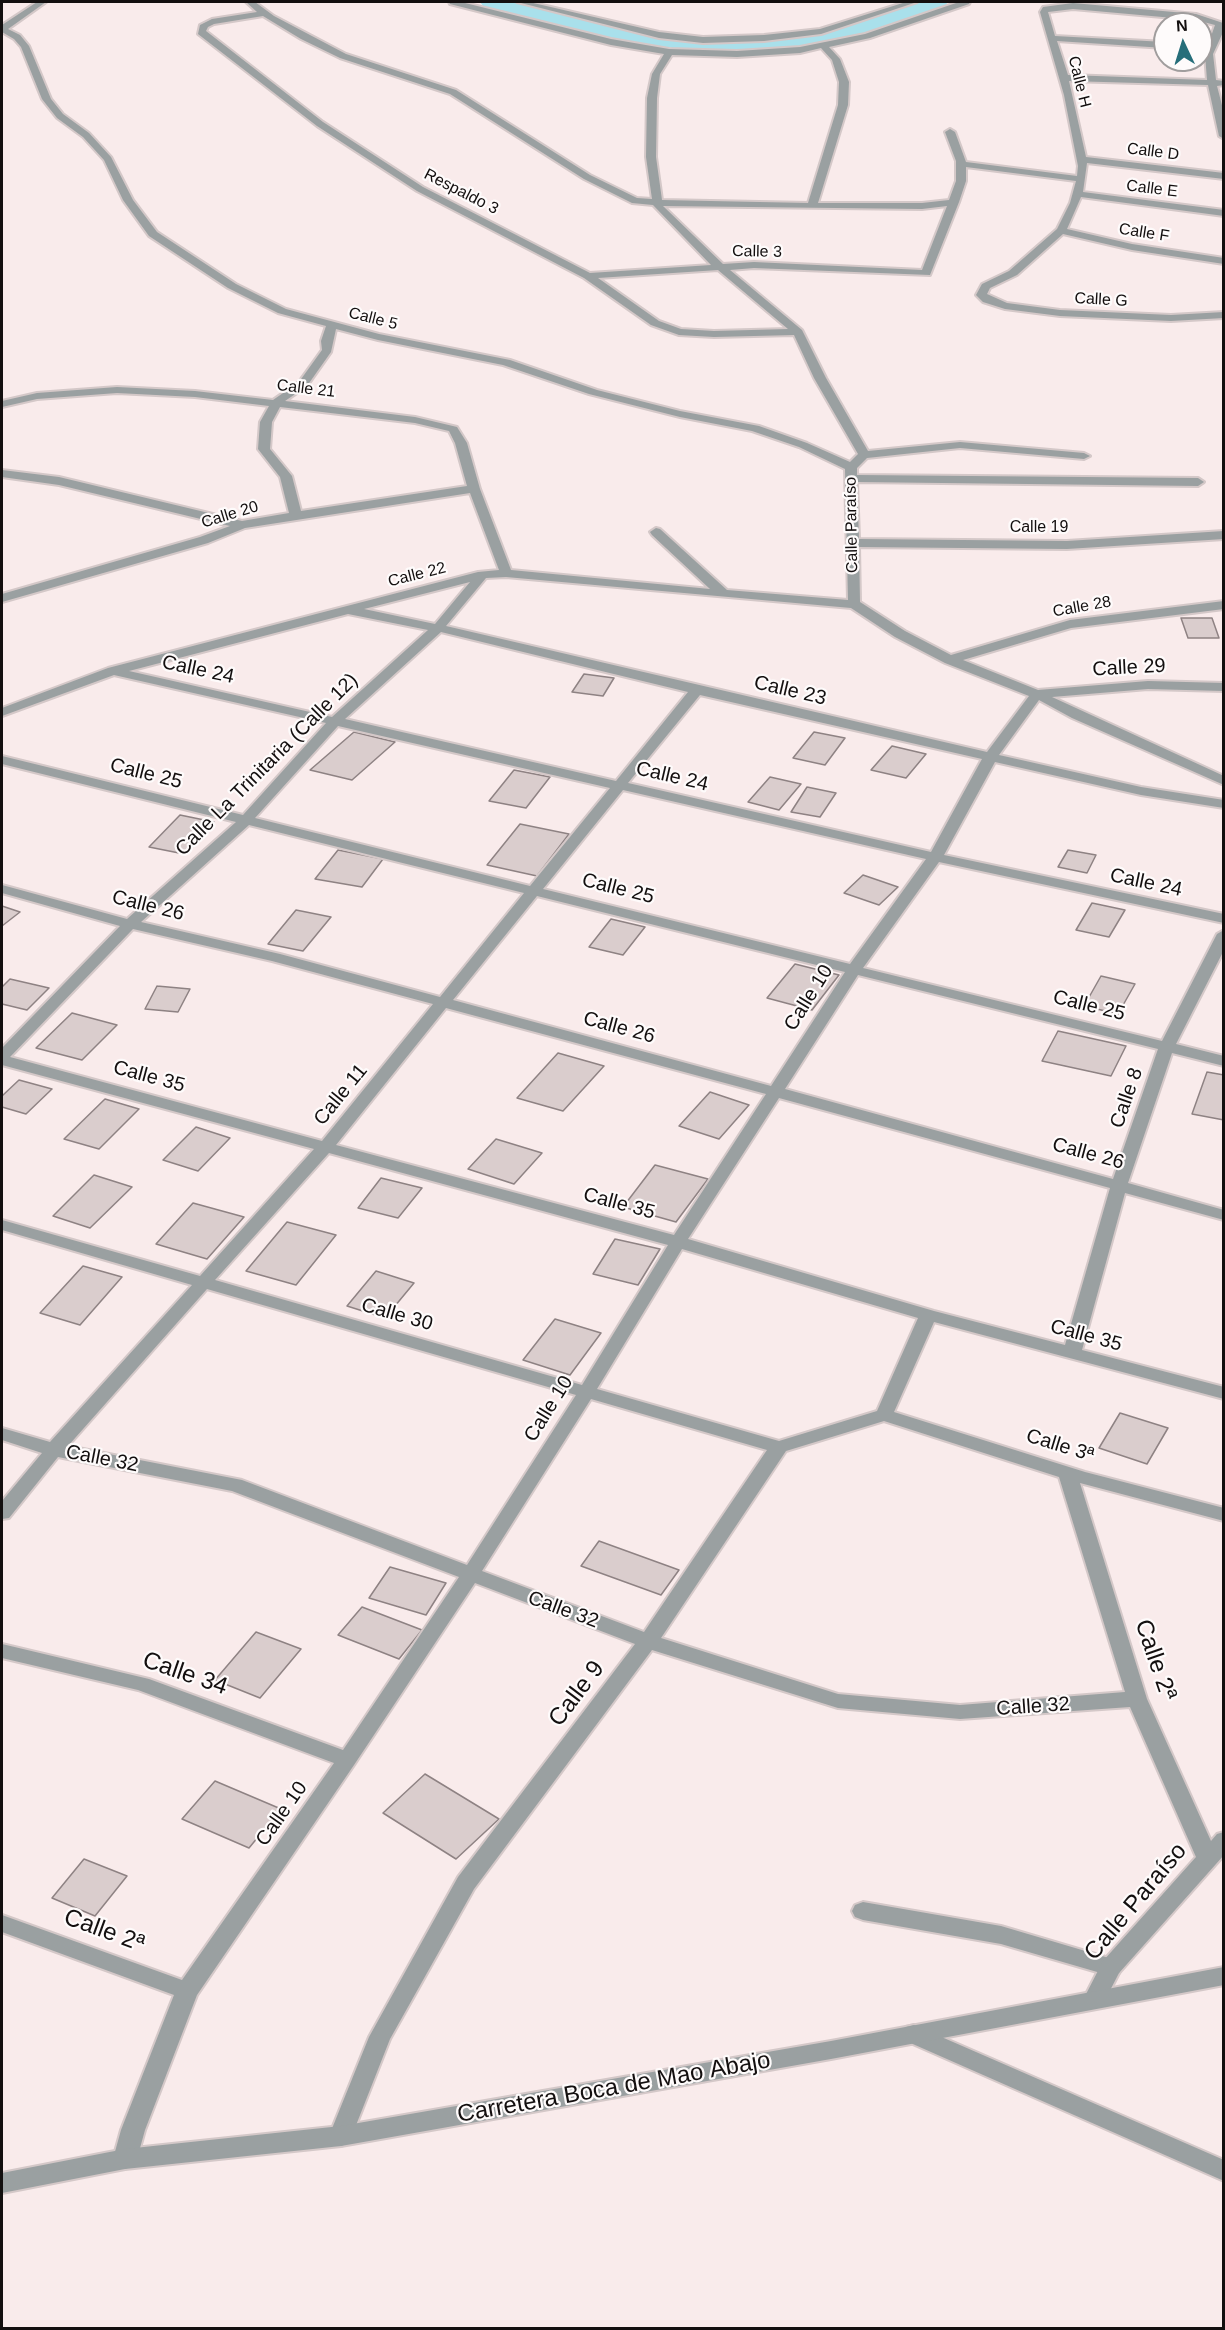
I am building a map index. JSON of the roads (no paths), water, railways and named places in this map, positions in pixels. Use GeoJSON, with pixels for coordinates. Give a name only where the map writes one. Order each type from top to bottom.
{"type":"FeatureCollection","features":[{"type":"Feature","properties":{"kind":"street"},"geometry":{"type":"LineString","coordinates":[[2,29],[42,2]]}},
{"type":"Feature","properties":{"kind":"street"},"geometry":{"type":"LineString","coordinates":[[250,2],[304,38],[343,56],[453,92],[586,177],[635,201],[922,206],[954,202],[962,181],[961,164],[950,132]]}},
{"type":"Feature","properties":{"kind":"street"},"geometry":{"type":"LineString","coordinates":[[453,2],[611,42],[669,52],[737,54],[800,50],[867,36],[966,2]]}},
{"type":"Feature","properties":{"kind":"street"},"geometry":{"type":"LineString","coordinates":[[521,2],[659,35],[704,40],[764,38],[821,31],[913,2]]}},
{"type":"Feature","properties":{"kind":"street","name":"Calle H"},"geometry":{"type":"LineString","coordinates":[[981,295],[986,286],[1013,273],[1061,231],[1078,194],[1083,166],[1069,95],[1044,12],[1051,7],[1062,6],[1153,13]]}},
{"type":"Feature","properties":{"kind":"street","name":"Respaldo 3"},"geometry":{"type":"LineString","coordinates":[[264,13],[212,22],[204,25],[201,32],[320,124],[420,189],[588,276],[655,323],[680,332],[798,332]]}},
{"type":"Feature","properties":{"kind":"street","name":"Calle H"},"geometry":{"type":"LineString","coordinates":[[1213,22],[1219,24],[1220,28],[1213,38]]}},
{"type":"Feature","properties":{"kind":"street","name":"Calle 5"},"geometry":{"type":"LineString","coordinates":[[2,29],[16,36],[26,46],[47,99],[60,116],[86,135],[108,159],[128,200],[153,234],[232,286],[282,311],[378,337],[506,362],[593,392],[680,414],[755,428],[803,445],[852,472]]}},
{"type":"Feature","properties":{"kind":"street"},"geometry":{"type":"LineString","coordinates":[[1052,38],[1153,44]]}},
{"type":"Feature","properties":{"kind":"street"},"geometry":{"type":"LineString","coordinates":[[812,205],[843,105],[844,82],[836,59],[823,45]]}},
{"type":"Feature","properties":{"kind":"street"},"geometry":{"type":"LineString","coordinates":[[658,203],[651,156],[652,98],[656,74],[669,52]]}},
{"type":"Feature","properties":{"kind":"street"},"geometry":{"type":"LineString","coordinates":[[1211,72],[1224,136]]}},
{"type":"Feature","properties":{"kind":"street"},"geometry":{"type":"LineString","coordinates":[[1064,78],[1224,83]]}},
{"type":"Feature","properties":{"kind":"street","name":"Calle D"},"geometry":{"type":"LineString","coordinates":[[1080,159],[1224,176]]}},
{"type":"Feature","properties":{"kind":"street"},"geometry":{"type":"LineString","coordinates":[[961,164],[1081,179]]}},
{"type":"Feature","properties":{"kind":"street","name":"Calle E"},"geometry":{"type":"LineString","coordinates":[[1078,194],[1224,213]]}},
{"type":"Feature","properties":{"kind":"street","name":"Calle 3"},"geometry":{"type":"LineString","coordinates":[[588,276],[753,265],[926,273],[954,202]]}},
{"type":"Feature","properties":{"kind":"street","name":"Calle Paraíso"},"geometry":{"type":"LineString","coordinates":[[658,203],[658,207],[720,266],[798,332],[820,378],[864,455],[852,472],[854,604]]}},
{"type":"Feature","properties":{"kind":"street","name":"Calle F"},"geometry":{"type":"LineString","coordinates":[[1061,231],[1132,248],[1224,261]]}},
{"type":"Feature","properties":{"kind":"street","name":"Calle G"},"geometry":{"type":"LineString","coordinates":[[981,295],[987,300],[1005,306],[1060,313],[1171,318],[1224,315]]}},
{"type":"Feature","properties":{"kind":"street"},"geometry":{"type":"LineString","coordinates":[[296,515],[286,476],[264,449],[266,422],[277,402],[303,384],[327,350],[326,341],[332,324]]}},
{"type":"Feature","properties":{"kind":"street","name":"Calle 21"},"geometry":{"type":"LineString","coordinates":[[2,404],[37,396],[117,390],[195,394],[415,420],[453,429],[461,443],[474,489],[506,573]]}},
{"type":"Feature","properties":{"kind":"street"},"geometry":{"type":"LineString","coordinates":[[864,455],[960,445],[1084,456]]}},
{"type":"Feature","properties":{"kind":"street"},"geometry":{"type":"LineString","coordinates":[[852,472],[1198,482]]}},
{"type":"Feature","properties":{"kind":"street"},"geometry":{"type":"LineString","coordinates":[[2,473],[59,481],[242,525]]}},
{"type":"Feature","properties":{"kind":"street","name":"Calle 20"},"geometry":{"type":"LineString","coordinates":[[2,598],[204,540],[242,525],[474,489]]}},
{"type":"Feature","properties":{"kind":"street"},"geometry":{"type":"LineString","coordinates":[[656,532],[723,594]]}},
{"type":"Feature","properties":{"kind":"street","name":"Calle 19"},"geometry":{"type":"LineString","coordinates":[[854,543],[1067,545],[1224,535]]}},
{"type":"Feature","properties":{"kind":"street","name":"Calle 22"},"geometry":{"type":"LineString","coordinates":[[2,712],[113,671],[482,575],[506,573],[854,604]]}},
{"type":"Feature","properties":{"kind":"street","name":"Calle La Trinitaria (Calle 12)"},"geometry":{"type":"LineString","coordinates":[[2,1058],[130,924],[246,820],[336,720],[438,628],[482,575]]}},
{"type":"Feature","properties":{"kind":"street"},"geometry":{"type":"LineString","coordinates":[[854,604],[900,634],[950,660],[1037,694],[1077,716],[1224,781]]}},
{"type":"Feature","properties":{"kind":"street","name":"Calle 28"},"geometry":{"type":"LineString","coordinates":[[950,660],[1070,624],[1224,605]]}},
{"type":"Feature","properties":{"kind":"street","name":"Calle 23"},"geometry":{"type":"LineString","coordinates":[[348,610],[438,628],[697,690],[1141,791],[1224,804]]}},
{"type":"Feature","properties":{"kind":"street","name":"Calle 24"},"geometry":{"type":"LineString","coordinates":[[113,671],[935,857],[1224,919]]}},
{"type":"Feature","properties":{"kind":"street","name":"Calle 29"},"geometry":{"type":"LineString","coordinates":[[1037,694],[1148,685],[1224,687]]}},
{"type":"Feature","properties":{"kind":"street","name":"Calle 11"},"geometry":{"type":"LineString","coordinates":[[2,1513],[54,1450],[326,1146],[697,690]]}},
{"type":"Feature","properties":{"kind":"street","name":"Calle 10"},"geometry":{"type":"LineString","coordinates":[[124,2159],[187,1990],[347,1760],[470,1575],[678,1242],[853,971],[935,857],[991,756],[1037,694]]}},
{"type":"Feature","properties":{"kind":"street","name":"Calle 25"},"geometry":{"type":"LineString","coordinates":[[2,760],[1224,1061]]}},
{"type":"Feature","properties":{"kind":"street","name":"Calle 26"},"geometry":{"type":"LineString","coordinates":[[2,889],[130,924],[275,957],[776,1091],[1224,1215]]}},
{"type":"Feature","properties":{"kind":"street","name":"Calle 8"},"geometry":{"type":"LineString","coordinates":[[1072,1353],[1119,1185],[1167,1047],[1224,934]]}},
{"type":"Feature","properties":{"kind":"street","name":"Calle 35"},"geometry":{"type":"LineString","coordinates":[[2,1058],[678,1242],[928,1316],[1224,1393]]}},
{"type":"Feature","properties":{"kind":"street","name":"Calle 30"},"geometry":{"type":"LineString","coordinates":[[2,1225],[779,1447]]}},
{"type":"Feature","properties":{"kind":"street"},"geometry":{"type":"LineString","coordinates":[[779,1447],[884,1415],[928,1316]]}},
{"type":"Feature","properties":{"kind":"street","name":"Calle 3ª"},"geometry":{"type":"LineString","coordinates":[[884,1415],[1067,1472],[1224,1515]]}},
{"type":"Feature","properties":{"kind":"street","name":"Calle 32"},"geometry":{"type":"LineString","coordinates":[[2,1434],[54,1450],[235,1485],[648,1641],[838,1701],[960,1712],[1137,1699]]}},
{"type":"Feature","properties":{"kind":"street","name":"Calle 9"},"geometry":{"type":"LineString","coordinates":[[341,2136],[380,2037],[466,1883],[648,1641],[779,1447]]}},
{"type":"Feature","properties":{"kind":"street","name":"Calle 2ª"},"geometry":{"type":"LineString","coordinates":[[1067,1472],[1137,1699],[1208,1859]]}},
{"type":"Feature","properties":{"kind":"street","name":"Calle 34"},"geometry":{"type":"LineString","coordinates":[[2,1651],[142,1684],[347,1760]]}},
{"type":"Feature","properties":{"kind":"street","name":"Calle Paraíso"},"geometry":{"type":"LineString","coordinates":[[1094,2000],[1111,1967],[1224,1840]]}},
{"type":"Feature","properties":{"kind":"street"},"geometry":{"type":"LineString","coordinates":[[863,1911],[1002,1935],[1111,1967]]}},
{"type":"Feature","properties":{"kind":"street","name":"Calle 2ª"},"geometry":{"type":"LineString","coordinates":[[2,1923],[187,1990]]}},
{"type":"Feature","properties":{"kind":"street","name":"Carretera Boca de Mao Abajo"},"geometry":{"type":"LineString","coordinates":[[2,2183],[124,2159],[341,2136],[1224,1976]]}},
{"type":"Feature","properties":{"kind":"street"},"geometry":{"type":"LineString","coordinates":[[914,2034],[1224,2171]]}},
{"type":"Feature","properties":{"kind":"waterway"},"geometry":{"type":"LineString","coordinates":[[490,2],[622,35],[694,45],[765,46],[850,32],[938,2]]}}]}
